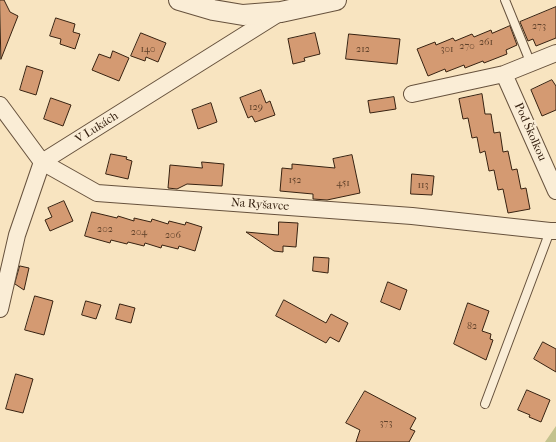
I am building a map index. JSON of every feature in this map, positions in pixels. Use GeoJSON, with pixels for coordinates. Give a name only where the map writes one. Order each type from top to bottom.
{"type":"FeatureCollection","features":[{"type":"Feature","properties":{"kind":"street"},"geometry":{"type":"LineString","coordinates":[[178,0],[213,10],[243,15],[281,12],[336,0]]}},
{"type":"Feature","properties":{"kind":"street","name":"V Lukách"},"geometry":{"type":"LineString","coordinates":[[42,162],[281,12]]}},
{"type":"Feature","properties":{"kind":"street"},"geometry":{"type":"LineString","coordinates":[[412,94],[504,74],[556,53]]}},
{"type":"Feature","properties":{"kind":"street","name":"Pod Školkou"},"geometry":{"type":"LineString","coordinates":[[504,74],[556,191]]}},
{"type":"Feature","properties":{"kind":"street","name":"Na Ryšavce"},"geometry":{"type":"LineString","coordinates":[[0,105],[42,162],[97,193],[412,216],[553,231]]}},
{"type":"Feature","properties":{"kind":"street"},"geometry":{"type":"LineString","coordinates":[[0,309],[16,235],[42,162]]}},
{"type":"Feature","properties":{"kind":"lane"},"geometry":{"type":"LineString","coordinates":[[505,0],[531,64]]}},
{"type":"Feature","properties":{"kind":"lane"},"geometry":{"type":"LineString","coordinates":[[485,404],[553,231]]}},
{"type":"Feature","properties":{"kind":"shaded area"},"geometry":{"type":"Polygon","coordinates":[[[556,426],[556,442],[545,442],[556,426]]]}},
{"type":"Feature","properties":{"kind":"building"},"geometry":{"type":"Polygon","coordinates":[[[0,0],[4,0],[10,12],[18,16],[1,59],[0,0]]]}},
{"type":"Feature","properties":{"kind":"building"},"geometry":{"type":"Polygon","coordinates":[[[556,7],[556,38],[536,46],[533,39],[528,41],[520,22],[556,7]]]}},
{"type":"Feature","properties":{"kind":"building"},"geometry":{"type":"Polygon","coordinates":[[[56,18],[75,24],[73,32],[80,34],[75,49],[60,44],[61,39],[50,36],[56,18]]]}},
{"type":"Feature","properties":{"kind":"building"},"geometry":{"type":"Polygon","coordinates":[[[510,26],[517,45],[506,50],[507,54],[484,63],[483,61],[465,68],[464,65],[446,72],[445,69],[428,76],[417,49],[435,42],[436,45],[453,38],[455,41],[472,34],[474,37],[491,30],[492,33],[510,26]]]}},
{"type":"Feature","properties":{"kind":"building"},"geometry":{"type":"Polygon","coordinates":[[[141,33],[166,43],[158,62],[146,57],[145,61],[131,56],[141,33]]]}},
{"type":"Feature","properties":{"kind":"building"},"geometry":{"type":"Polygon","coordinates":[[[315,33],[320,54],[304,58],[305,61],[293,64],[288,39],[315,33]]]}},
{"type":"Feature","properties":{"kind":"building"},"geometry":{"type":"Polygon","coordinates":[[[349,34],[400,39],[397,64],[346,59],[349,34]]]}},
{"type":"Feature","properties":{"kind":"building"},"geometry":{"type":"Polygon","coordinates":[[[113,51],[129,58],[119,81],[92,70],[99,54],[110,58],[113,51]]]}},
{"type":"Feature","properties":{"kind":"building"},"geometry":{"type":"Polygon","coordinates":[[[27,66],[43,71],[36,95],[20,90],[27,66]]]}},
{"type":"Feature","properties":{"kind":"building"},"geometry":{"type":"Polygon","coordinates":[[[552,80],[556,86],[556,110],[542,116],[531,90],[552,80]]]}},
{"type":"Feature","properties":{"kind":"building"},"geometry":{"type":"Polygon","coordinates":[[[261,90],[266,103],[270,101],[275,115],[255,122],[252,116],[248,118],[240,98],[261,90]]]}},
{"type":"Feature","properties":{"kind":"building"},"geometry":{"type":"Polygon","coordinates":[[[482,94],[485,114],[491,114],[494,133],[500,132],[503,152],[508,151],[512,170],[517,169],[521,189],[526,188],[530,209],[508,213],[503,189],[498,190],[494,170],[489,171],[485,151],[480,153],[477,137],[472,138],[468,118],[463,119],[459,99],[482,94]]]}},
{"type":"Feature","properties":{"kind":"building"},"geometry":{"type":"Polygon","coordinates":[[[394,97],[396,109],[370,113],[368,101],[394,97]]]}},
{"type":"Feature","properties":{"kind":"building"},"geometry":{"type":"Polygon","coordinates":[[[51,98],[71,105],[63,126],[44,119],[51,98]]]}},
{"type":"Feature","properties":{"kind":"building"},"geometry":{"type":"Polygon","coordinates":[[[211,103],[217,122],[198,129],[192,110],[211,103]]]}},
{"type":"Feature","properties":{"kind":"building"},"geometry":{"type":"Polygon","coordinates":[[[111,154],[127,157],[126,159],[132,161],[128,179],[106,174],[111,154]]]}},
{"type":"Feature","properties":{"kind":"building"},"geometry":{"type":"Polygon","coordinates":[[[352,155],[360,193],[327,200],[313,199],[313,194],[280,191],[282,168],[292,169],[292,164],[335,168],[333,159],[352,155]]]}},
{"type":"Feature","properties":{"kind":"building"},"geometry":{"type":"Polygon","coordinates":[[[202,162],[224,164],[222,186],[187,184],[177,189],[168,188],[170,165],[202,168],[202,162]]]}},
{"type":"Feature","properties":{"kind":"building"},"geometry":{"type":"Polygon","coordinates":[[[412,174],[434,176],[432,195],[411,194],[412,174]]]}},
{"type":"Feature","properties":{"kind":"building"},"geometry":{"type":"Polygon","coordinates":[[[64,201],[73,221],[50,231],[45,220],[52,217],[48,208],[64,201]]]}},
{"type":"Feature","properties":{"kind":"building"},"geometry":{"type":"Polygon","coordinates":[[[92,212],[117,218],[118,216],[134,221],[134,218],[151,222],[152,219],[168,224],[169,221],[185,225],[186,222],[202,227],[195,251],[179,246],[178,249],[162,245],[161,248],[145,243],[144,246],[111,240],[110,243],[85,236],[92,212]]]}},
{"type":"Feature","properties":{"kind":"building"},"geometry":{"type":"Polygon","coordinates":[[[279,222],[298,223],[296,247],[283,246],[283,252],[274,251],[246,232],[278,235],[279,222]]]}},
{"type":"Feature","properties":{"kind":"building"},"geometry":{"type":"Polygon","coordinates":[[[314,257],[329,258],[328,273],[313,271],[314,257]]]}},
{"type":"Feature","properties":{"kind":"building"},"geometry":{"type":"Polygon","coordinates":[[[20,266],[29,268],[24,290],[15,284],[20,266]]]}},
{"type":"Feature","properties":{"kind":"building"},"geometry":{"type":"Polygon","coordinates":[[[388,282],[407,290],[400,310],[381,302],[388,282]]]}},
{"type":"Feature","properties":{"kind":"building"},"geometry":{"type":"Polygon","coordinates":[[[35,296],[53,301],[44,335],[25,330],[35,296]]]}},
{"type":"Feature","properties":{"kind":"building"},"geometry":{"type":"Polygon","coordinates":[[[284,300],[326,323],[331,314],[348,323],[339,342],[330,337],[326,343],[276,316],[284,300]]]}},
{"type":"Feature","properties":{"kind":"building"},"geometry":{"type":"Polygon","coordinates":[[[86,301],[101,305],[96,319],[82,315],[86,301]]]}},
{"type":"Feature","properties":{"kind":"building"},"geometry":{"type":"Polygon","coordinates":[[[468,303],[489,311],[482,331],[491,334],[490,339],[493,340],[486,360],[454,344],[468,303]]]}},
{"type":"Feature","properties":{"kind":"building"},"geometry":{"type":"Polygon","coordinates":[[[120,304],[135,308],[131,323],[116,319],[120,304]]]}},
{"type":"Feature","properties":{"kind":"building"},"geometry":{"type":"Polygon","coordinates":[[[543,342],[556,349],[556,372],[534,359],[543,342]]]}},
{"type":"Feature","properties":{"kind":"building"},"geometry":{"type":"Polygon","coordinates":[[[16,374],[33,379],[23,413],[6,409],[16,374]]]}},
{"type":"Feature","properties":{"kind":"building"},"geometry":{"type":"Polygon","coordinates":[[[527,390],[550,400],[541,422],[518,410],[527,390]]]}},
{"type":"Feature","properties":{"kind":"building"},"geometry":{"type":"Polygon","coordinates":[[[365,391],[416,418],[410,429],[415,431],[409,442],[356,442],[360,430],[346,423],[365,391]]]}}]}
